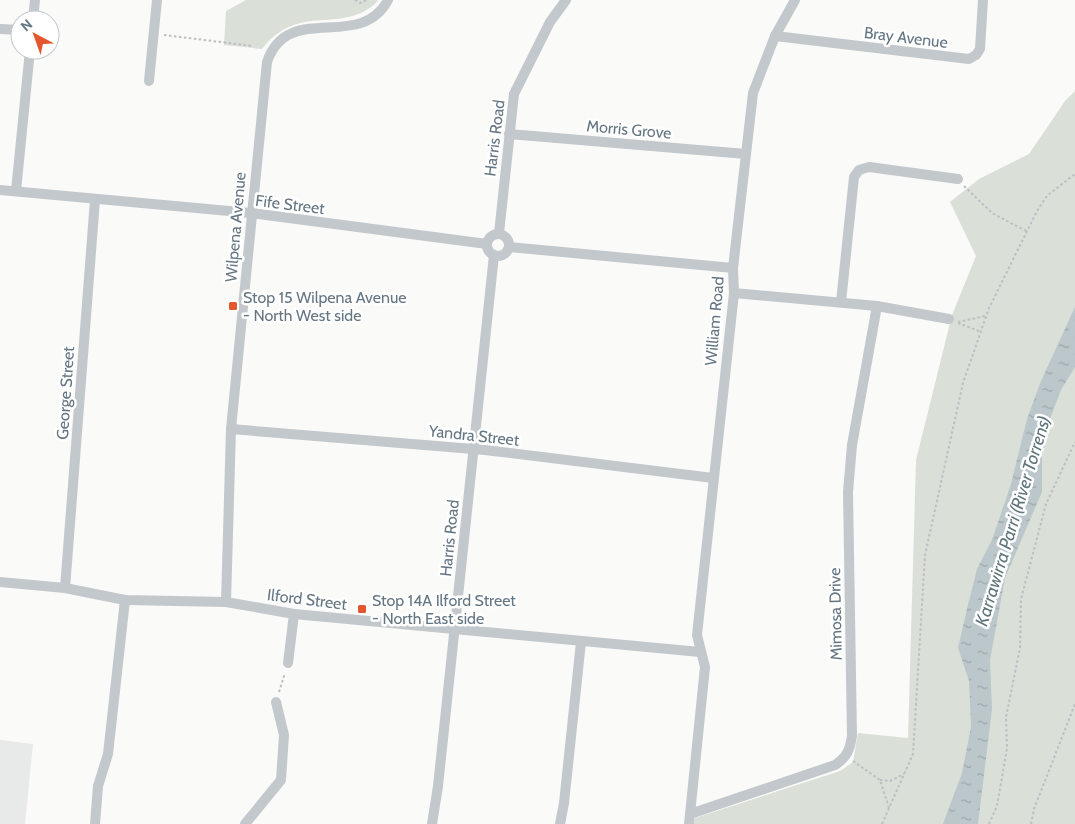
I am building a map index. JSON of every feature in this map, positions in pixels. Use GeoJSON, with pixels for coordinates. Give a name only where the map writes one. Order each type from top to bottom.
{"type":"FeatureCollection","features":[{"type":"Feature","properties":{"kind":"street"},"geometry":{"type":"LineString","coordinates":[[149,81],[157,0]]}},
{"type":"Feature","properties":{"kind":"street","name":"Wilpena Avenue"},"geometry":{"type":"LineString","coordinates":[[226,602],[231,429],[264,79],[271,50],[278,40],[300,28],[338,27],[360,23],[372,18],[388,0]]}},
{"type":"Feature","properties":{"kind":"street","name":"Harris Road"},"geometry":{"type":"LineString","coordinates":[[499,233],[512,108],[519,82],[550,22],[566,0]]}},
{"type":"Feature","properties":{"kind":"street","name":"William Road"},"geometry":{"type":"LineString","coordinates":[[689,819],[705,667],[696,634],[734,293],[733,268],[753,93],[775,36],[795,0]]}},
{"type":"Feature","properties":{"kind":"street","name":"Bray Avenue"},"geometry":{"type":"LineString","coordinates":[[775,36],[968,59],[976,55],[980,49],[983,0]]}},
{"type":"Feature","properties":{"kind":"street"},"geometry":{"type":"LineString","coordinates":[[16,192],[29,60]]}},
{"type":"Feature","properties":{"kind":"street","name":"Morris Grove"},"geometry":{"type":"LineString","coordinates":[[509,134],[746,154]]}},
{"type":"Feature","properties":{"kind":"street"},"geometry":{"type":"LineString","coordinates":[[842,302],[854,177],[860,170],[869,167],[958,179]]}},
{"type":"Feature","properties":{"kind":"street","name":"Fife Street"},"geometry":{"type":"LineString","coordinates":[[0,190],[251,214],[487,244]]}},
{"type":"Feature","properties":{"kind":"street","name":"George Street"},"geometry":{"type":"LineString","coordinates":[[65,588],[95,200]]}},
{"type":"Feature","properties":{"kind":"street"},"geometry":{"type":"LineString","coordinates":[[499,233],[508,239],[509,247],[502,255],[494,255],[488,250],[487,244],[493,234],[499,233]]}},
{"type":"Feature","properties":{"kind":"street"},"geometry":{"type":"LineString","coordinates":[[509,247],[733,268]]}},
{"type":"Feature","properties":{"kind":"street","name":"Harris Road"},"geometry":{"type":"LineString","coordinates":[[432,824],[438,786],[494,255]]}},
{"type":"Feature","properties":{"kind":"street"},"geometry":{"type":"LineString","coordinates":[[734,293],[877,306],[949,319]]}},
{"type":"Feature","properties":{"kind":"street","name":"Mimosa Drive"},"geometry":{"type":"LineString","coordinates":[[846,756],[850,750],[852,736],[850,473],[852,445],[877,306]]}},
{"type":"Feature","properties":{"kind":"street","name":"Yandra Street"},"geometry":{"type":"LineString","coordinates":[[231,429],[473,449],[713,478]]}},
{"type":"Feature","properties":{"kind":"street","name":"Ilford Street"},"geometry":{"type":"LineString","coordinates":[[0,582],[65,588],[125,600],[226,602],[294,614],[700,652]]}},
{"type":"Feature","properties":{"kind":"street"},"geometry":{"type":"LineString","coordinates":[[95,824],[98,786],[108,754],[125,600]]}},
{"type":"Feature","properties":{"kind":"street"},"geometry":{"type":"LineString","coordinates":[[288,663],[294,614]]}},
{"type":"Feature","properties":{"kind":"street"},"geometry":{"type":"LineString","coordinates":[[560,824],[581,642]]}},
{"type":"Feature","properties":{"kind":"street"},"geometry":{"type":"LineString","coordinates":[[245,824],[281,780],[284,734],[276,702]]}},
{"type":"Feature","properties":{"kind":"street"},"geometry":{"type":"LineString","coordinates":[[689,819],[835,765],[846,756]]}},
{"type":"Feature","properties":{"kind":"path"},"geometry":{"type":"LineString","coordinates":[[355,0],[360,3],[367,0]]}},
{"type":"Feature","properties":{"kind":"path"},"geometry":{"type":"LineString","coordinates":[[154,33],[253,46]]}},
{"type":"Feature","properties":{"kind":"path"},"geometry":{"type":"LineString","coordinates":[[882,824],[913,754],[925,555],[963,383],[985,316],[1026,231],[1047,196],[1075,174]]}},
{"type":"Feature","properties":{"kind":"path"},"geometry":{"type":"LineString","coordinates":[[958,179],[992,213],[1026,231]]}},
{"type":"Feature","properties":{"kind":"path"},"geometry":{"type":"LineString","coordinates":[[979,331],[956,322],[985,316]]}},
{"type":"Feature","properties":{"kind":"path"},"geometry":{"type":"LineString","coordinates":[[989,824],[997,806],[1008,748],[1006,716],[1020,648],[1021,599],[1046,504],[1075,442]]}},
{"type":"Feature","properties":{"kind":"path"},"geometry":{"type":"LineString","coordinates":[[276,702],[288,663]]}},
{"type":"Feature","properties":{"kind":"path"},"geometry":{"type":"LineString","coordinates":[[1031,824],[1034,809],[1075,704]]}},
{"type":"Feature","properties":{"kind":"path"},"geometry":{"type":"LineString","coordinates":[[846,756],[880,780],[890,781],[904,774]]}},
{"type":"Feature","properties":{"kind":"path"},"geometry":{"type":"LineString","coordinates":[[880,780],[889,808]]}},
{"type":"Feature","properties":{"kind":"shaded area"},"geometry":{"type":"Polygon","coordinates":[[[246,0],[378,1],[364,11],[350,17],[306,22],[291,26],[277,34],[262,49],[224,45],[226,11],[246,0]]]}},
{"type":"Feature","properties":{"kind":"shaded area"},"geometry":{"type":"Polygon","coordinates":[[[1075,91],[1075,824],[694,824],[695,818],[840,771],[853,762],[858,733],[908,738],[916,460],[952,315],[976,256],[950,202],[979,179],[1029,154],[1065,101],[1075,91]]]}},
{"type":"Feature","properties":{"kind":"shaded area"},"geometry":{"type":"Polygon","coordinates":[[[0,740],[33,744],[25,824],[0,824],[0,740]]]}},
{"type":"Feature","properties":{"kind":"water","name":"Karrawirra Parri (River Torrens)"},"geometry":{"type":"Polygon","coordinates":[[[1075,307],[1075,367],[1061,390],[1050,419],[1042,454],[1042,492],[1005,578],[990,660],[992,709],[978,824],[943,824],[962,773],[971,727],[969,681],[958,648],[977,569],[992,540],[1011,484],[1027,419],[1041,381],[1075,307]]]}},
{"type":"Feature","properties":{"kind":"place","name":"Stop 15 Wilpena Avenue - North West side"},"geometry":{"type":"Point","coordinates":[233,306]}},
{"type":"Feature","properties":{"kind":"place","name":"Stop 14A Ilford Street - North East side"},"geometry":{"type":"Point","coordinates":[362,609]}}]}
